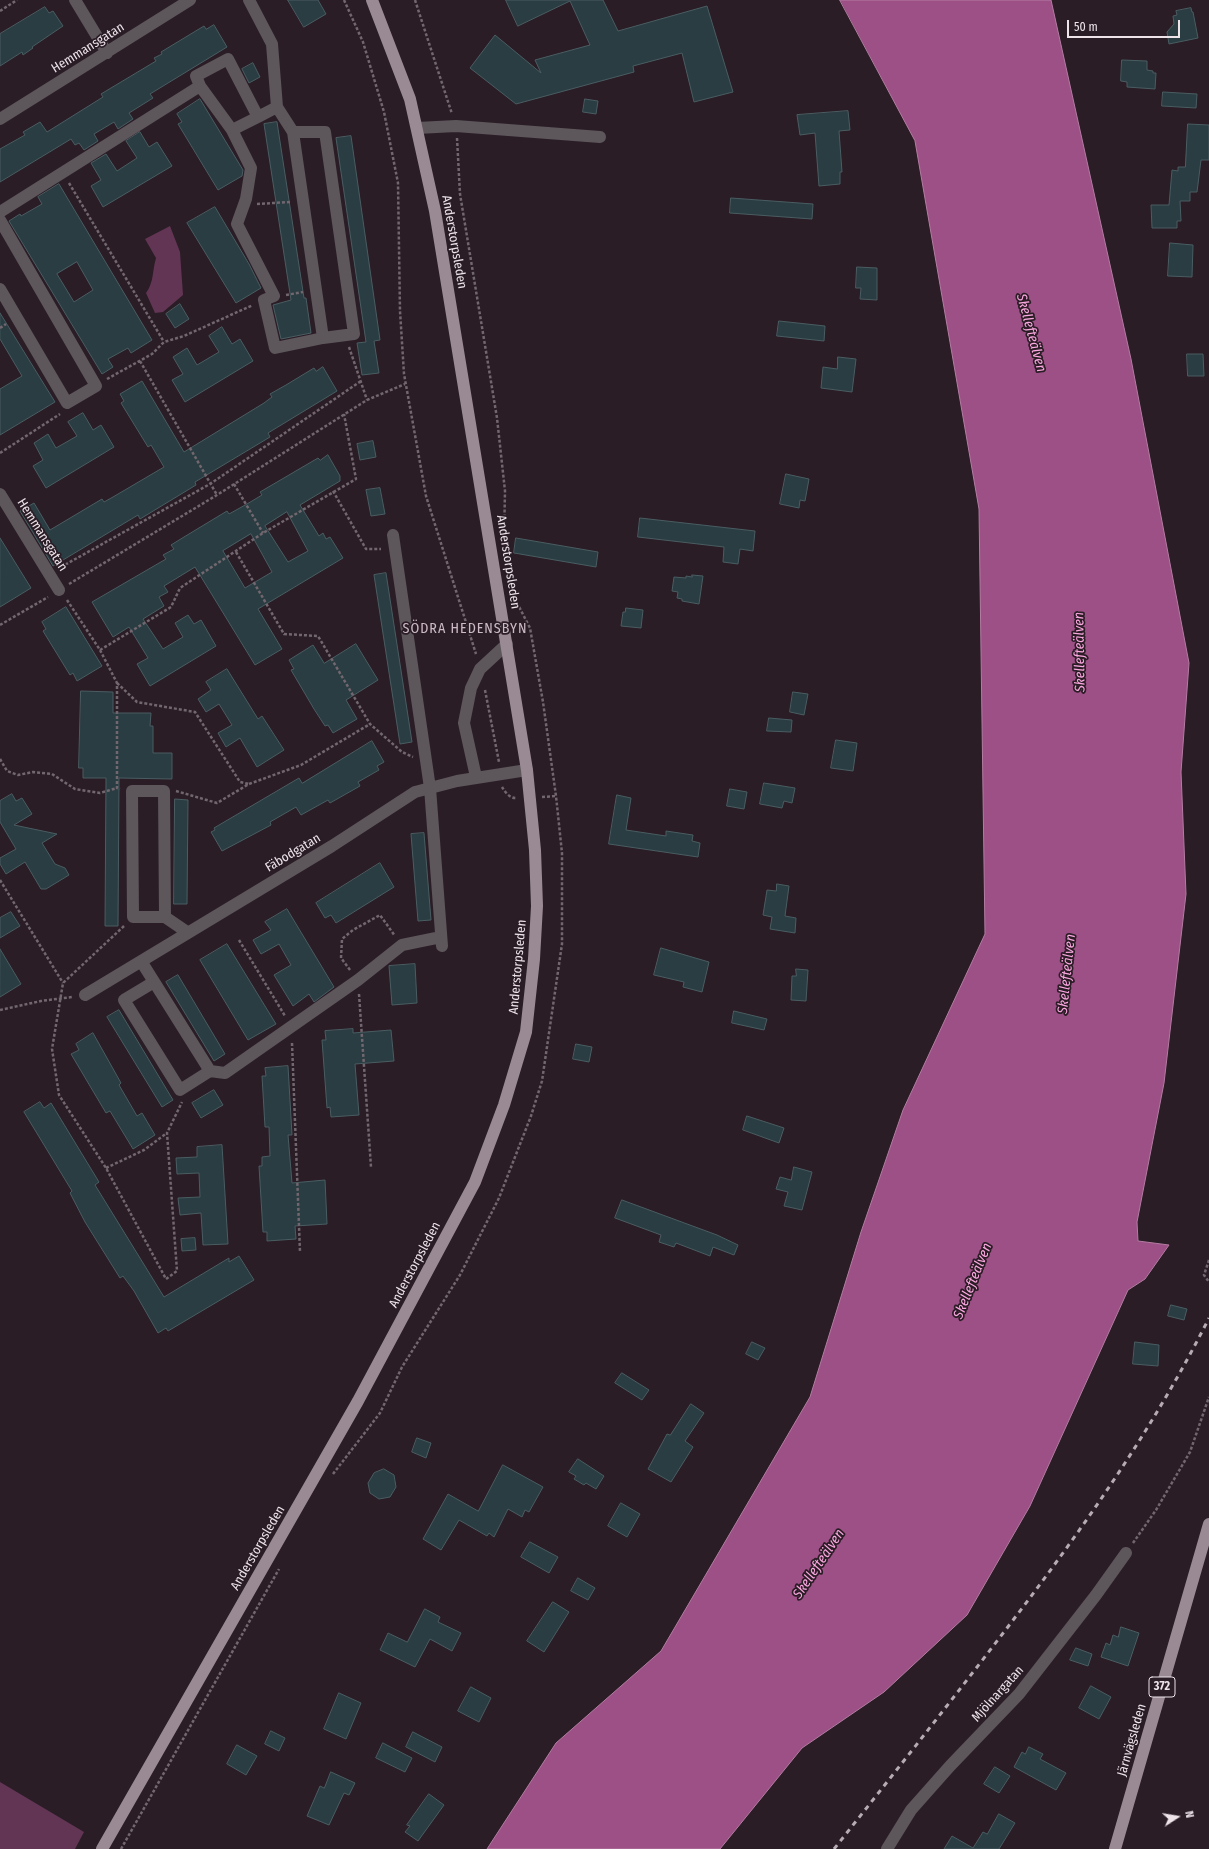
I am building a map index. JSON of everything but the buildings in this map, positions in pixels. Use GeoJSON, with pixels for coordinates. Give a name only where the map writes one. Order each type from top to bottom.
{"type":"FeatureCollection","features":[{"type":"Feature","properties":{"kind":"main road","name":"Anderstorpsleden"},"geometry":{"type":"LineString","coordinates":[[102,1849],[358,1401],[475,1182],[504,1105],[526,1032],[534,959],[537,906],[535,850],[531,797],[527,770],[436,212],[410,99],[372,0]]}},
{"type":"Feature","properties":{"kind":"main road","name":"Järnvägsleden"},"geometry":{"type":"LineString","coordinates":[[1115,1849],[1209,1524]]}},
{"type":"Feature","properties":{"kind":"street"},"geometry":{"type":"LineString","coordinates":[[75,0],[106,53]]}},
{"type":"Feature","properties":{"kind":"street","name":"Hemmansgatan"},"geometry":{"type":"LineString","coordinates":[[0,119],[190,0]]}},
{"type":"Feature","properties":{"kind":"street"},"geometry":{"type":"LineString","coordinates":[[253,2],[272,44],[277,106],[293,132],[324,338]]}},
{"type":"Feature","properties":{"kind":"street"},"geometry":{"type":"LineString","coordinates":[[258,116],[228,59],[196,76],[200,86],[232,130],[251,168],[246,199],[237,224],[269,298],[275,348],[324,338],[354,334],[325,132],[293,132]]}},
{"type":"Feature","properties":{"kind":"street"},"geometry":{"type":"LineString","coordinates":[[0,212],[200,86]]}},
{"type":"Feature","properties":{"kind":"street"},"geometry":{"type":"LineString","coordinates":[[232,130],[277,106]]}},
{"type":"Feature","properties":{"kind":"street"},"geometry":{"type":"LineString","coordinates":[[417,128],[456,126],[600,137]]}},
{"type":"Feature","properties":{"kind":"street"},"geometry":{"type":"LineString","coordinates":[[0,220],[96,386],[67,403],[0,289]]}},
{"type":"Feature","properties":{"kind":"street","name":"Hemmansgatan"},"geometry":{"type":"LineString","coordinates":[[0,494],[59,590]]}},
{"type":"Feature","properties":{"kind":"street"},"geometry":{"type":"LineString","coordinates":[[154,982],[124,1000],[180,1090],[210,1071],[225,1074],[358,980],[402,945],[442,942],[430,788],[393,534]]}},
{"type":"Feature","properties":{"kind":"street"},"geometry":{"type":"LineString","coordinates":[[476,777],[464,723],[471,688],[480,668],[507,644]]}},
{"type":"Feature","properties":{"kind":"street","name":"Fäbodgatan"},"geometry":{"type":"LineString","coordinates":[[85,995],[187,932],[332,846],[415,792],[476,777],[527,770]]}},
{"type":"Feature","properties":{"kind":"street"},"geometry":{"type":"LineString","coordinates":[[165,917],[164,791],[132,791],[133,917],[165,917],[187,932]]}},
{"type":"Feature","properties":{"kind":"street"},"geometry":{"type":"LineString","coordinates":[[141,961],[210,1071]]}},
{"type":"Feature","properties":{"kind":"street","name":"Mjölnargatan"},"geometry":{"type":"LineString","coordinates":[[887,1849],[911,1810],[950,1766],[1019,1694],[1096,1595],[1126,1553]]}},
{"type":"Feature","properties":{"kind":"path"},"geometry":{"type":"LineString","coordinates":[[0,11],[17,0]]}},
{"type":"Feature","properties":{"kind":"path"},"geometry":{"type":"LineString","coordinates":[[344,0],[363,42],[384,112],[398,182],[400,311],[405,384],[426,496],[480,668],[498,758],[501,786],[506,794],[514,798],[556,796]]}},
{"type":"Feature","properties":{"kind":"path"},"geometry":{"type":"LineString","coordinates":[[63,172],[164,342]]}},
{"type":"Feature","properties":{"kind":"path"},"geometry":{"type":"LineString","coordinates":[[246,199],[257,204],[303,200]]}},
{"type":"Feature","properties":{"kind":"path"},"geometry":{"type":"LineString","coordinates":[[96,386],[152,354],[164,342],[184,336],[269,298],[316,290]]}},
{"type":"Feature","properties":{"kind":"path"},"geometry":{"type":"LineString","coordinates":[[345,335],[367,400]]}},
{"type":"Feature","properties":{"kind":"path"},"geometry":{"type":"LineString","coordinates":[[140,360],[217,495]]}},
{"type":"Feature","properties":{"kind":"path"},"geometry":{"type":"LineString","coordinates":[[49,574],[210,484],[361,381]]}},
{"type":"Feature","properties":{"kind":"path"},"geometry":{"type":"LineString","coordinates":[[0,625],[217,495],[367,400],[405,384]]}},
{"type":"Feature","properties":{"kind":"path"},"geometry":{"type":"LineString","coordinates":[[0,453],[59,415],[67,403]]}},
{"type":"Feature","properties":{"kind":"path"},"geometry":{"type":"LineString","coordinates":[[100,650],[171,607],[180,588],[263,533],[356,479],[344,414]]}},
{"type":"Feature","properties":{"kind":"path"},"geometry":{"type":"LineString","coordinates":[[234,484],[263,533]]}},
{"type":"Feature","properties":{"kind":"path"},"geometry":{"type":"LineString","coordinates":[[333,491],[366,549],[395,548]]}},
{"type":"Feature","properties":{"kind":"path"},"geometry":{"type":"LineString","coordinates":[[236,552],[284,634],[318,636],[370,724],[402,752],[427,764]]}},
{"type":"Feature","properties":{"kind":"path"},"geometry":{"type":"LineString","coordinates":[[59,590],[100,650],[117,683],[137,702],[195,712],[240,782],[249,784]]}},
{"type":"Feature","properties":{"kind":"path"},"geometry":{"type":"LineString","coordinates":[[117,683],[117,788]]}},
{"type":"Feature","properties":{"kind":"path"},"geometry":{"type":"LineString","coordinates":[[164,791],[180,791],[217,803],[249,784],[301,765],[370,724]]}},
{"type":"Feature","properties":{"kind":"path"},"geometry":{"type":"LineString","coordinates":[[0,759],[7,771],[18,775],[33,772],[52,774],[75,789],[100,793],[117,788],[132,791]]}},
{"type":"Feature","properties":{"kind":"path"},"geometry":{"type":"LineString","coordinates":[[0,880],[63,983]]}},
{"type":"Feature","properties":{"kind":"path"},"geometry":{"type":"LineString","coordinates":[[371,1167],[358,980],[341,958],[342,939],[353,930],[380,915],[402,945]]}},
{"type":"Feature","properties":{"kind":"path"},"geometry":{"type":"LineString","coordinates":[[133,917],[63,983],[59,998],[52,1049],[59,1096],[106,1168],[166,1279],[177,1271],[167,1133]]}},
{"type":"Feature","properties":{"kind":"path"},"geometry":{"type":"LineString","coordinates":[[239,940],[292,1027],[300,1252]]}},
{"type":"Feature","properties":{"kind":"path"},"geometry":{"type":"LineString","coordinates":[[0,1010],[59,998],[85,995]]}},
{"type":"Feature","properties":{"kind":"path"},"geometry":{"type":"LineString","coordinates":[[106,1168],[144,1150],[167,1133],[182,1104],[180,1090]]}},
{"type":"Feature","properties":{"kind":"path"},"geometry":{"type":"LineString","coordinates":[[1209,1260],[1204,1275],[1209,1282]]}},
{"type":"Feature","properties":{"kind":"path"},"geometry":{"type":"LineString","coordinates":[[1126,1553],[1156,1510],[1190,1452],[1209,1397]]}},
{"type":"Feature","properties":{"kind":"shaded area"},"geometry":{"type":"Polygon","coordinates":[[[170,226],[180,252],[183,295],[163,312],[155,313],[146,293],[152,281],[156,258],[145,239],[170,226]]]}},
{"type":"Feature","properties":{"kind":"shaded area"},"geometry":{"type":"Polygon","coordinates":[[[0,1782],[84,1832],[75,1849],[0,1849],[0,1782]]]}},
{"type":"Feature","properties":{"kind":"water","name":"Skellefteälven"},"geometry":{"type":"Polygon","coordinates":[[[840,0],[1051,0],[1131,359],[1189,663],[1181,772],[1186,894],[1164,1083],[1137,1222],[1138,1241],[1169,1245],[1145,1279],[1128,1290],[1030,1506],[967,1615],[884,1692],[802,1748],[720,1849],[487,1849],[556,1743],[661,1651],[810,1397],[861,1232],[903,1110],[985,934],[979,509],[915,141],[840,0]]]}},
{"type":"Feature","properties":{"kind":"railway"},"geometry":{"type":"LineString","coordinates":[[834,1849],[994,1645],[1053,1567],[1136,1446],[1186,1362],[1209,1318]]}},
{"type":"Feature","properties":{"kind":"district","name":"SÖDRA HEDENSBYN"},"geometry":{"type":"Point","coordinates":[465,629]}}]}
